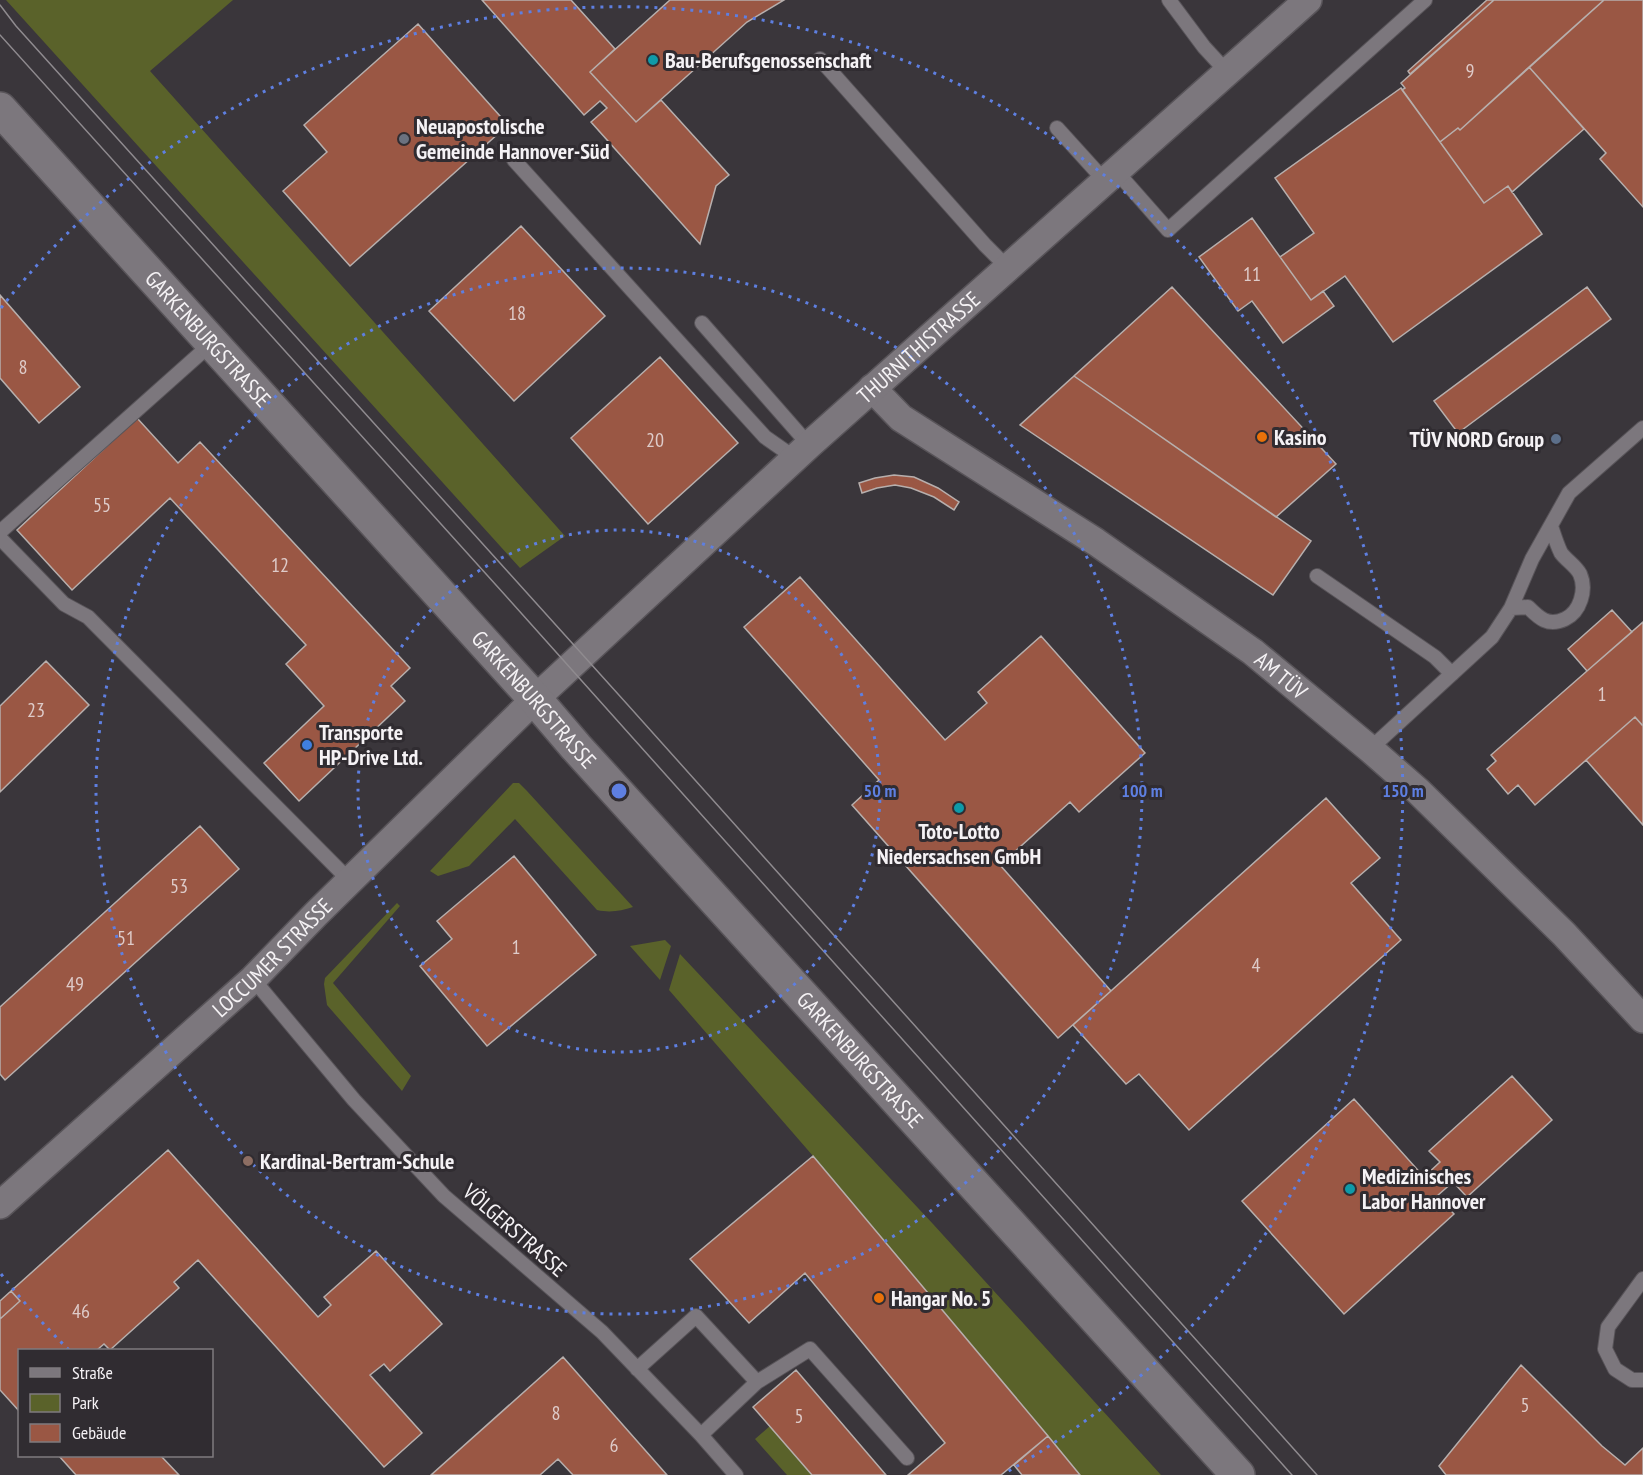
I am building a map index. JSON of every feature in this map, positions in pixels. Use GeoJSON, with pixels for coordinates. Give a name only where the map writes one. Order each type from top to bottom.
{"type":"FeatureCollection","features":[{"type":"Feature","properties":{"kind":"main road","name":"GARKENBURGSTRASSE"},"geometry":{"type":"LineString","coordinates":[[0,110],[1238,1475]]}},
{"type":"Feature","properties":{"kind":"street","name":"THURNITHISTRASSE"},"geometry":{"type":"LineString","coordinates":[[534,699],[872,388],[1308,0]]}},
{"type":"Feature","properties":{"kind":"street","name":"AM TÜV"},"geometry":{"type":"LineString","coordinates":[[872,388],[902,418],[1096,542],[1253,652],[1418,791],[1641,1013]]}},
{"type":"Feature","properties":{"kind":"street","name":"LOCCUMER STRASSE"},"geometry":{"type":"LineString","coordinates":[[5,1190],[253,979],[534,699]]}},
{"type":"Feature","properties":{"kind":"lane"},"geometry":{"type":"LineString","coordinates":[[1169,0],[1204,47],[1227,72]]}},
{"type":"Feature","properties":{"kind":"lane"},"geometry":{"type":"LineString","coordinates":[[1057,128],[1168,230],[1425,0]]}},
{"type":"Feature","properties":{"kind":"lane"},"geometry":{"type":"LineString","coordinates":[[820,60],[1007,267]]}},
{"type":"Feature","properties":{"kind":"lane"},"geometry":{"type":"LineString","coordinates":[[514,160],[765,437],[802,452]]}},
{"type":"Feature","properties":{"kind":"lane"},"geometry":{"type":"LineString","coordinates":[[702,323],[802,452]]}},
{"type":"Feature","properties":{"kind":"lane"},"geometry":{"type":"LineString","coordinates":[[0,532],[212,343]]}},
{"type":"Feature","properties":{"kind":"lane"},"geometry":{"type":"LineString","coordinates":[[1370,749],[1492,637],[1511,608],[1532,559],[1569,493],[1643,428]]}},
{"type":"Feature","properties":{"kind":"lane"},"geometry":{"type":"LineString","coordinates":[[1511,608],[1528,607],[1541,620],[1554,622],[1565,619],[1576,611],[1583,593],[1580,574],[1561,552],[1551,526]]}},
{"type":"Feature","properties":{"kind":"lane"},"geometry":{"type":"LineString","coordinates":[[0,538],[64,604],[88,616],[350,881]]}},
{"type":"Feature","properties":{"kind":"lane"},"geometry":{"type":"LineString","coordinates":[[1317,576],[1435,657],[1452,674]]}},
{"type":"Feature","properties":{"kind":"lane","name":"VÖLGERSTRASSE"},"geometry":{"type":"LineString","coordinates":[[253,979],[354,1100],[444,1196],[602,1332],[736,1475]]}},
{"type":"Feature","properties":{"kind":"lane"},"geometry":{"type":"LineString","coordinates":[[1643,1279],[1608,1327],[1605,1349],[1615,1369],[1632,1380],[1643,1380]]}},
{"type":"Feature","properties":{"kind":"lane"},"geometry":{"type":"LineString","coordinates":[[637,1369],[696,1316],[758,1382]]}},
{"type":"Feature","properties":{"kind":"lane"},"geometry":{"type":"LineString","coordinates":[[700,1435],[758,1382],[810,1349],[907,1458]]}},
{"type":"Feature","properties":{"kind":"green space"},"geometry":{"type":"Polygon","coordinates":[[[6,0],[233,0],[150,71],[565,536],[520,568],[6,0]]]}},
{"type":"Feature","properties":{"kind":"green space"},"geometry":{"type":"Polygon","coordinates":[[[513,783],[519,783],[527,791],[633,907],[615,911],[597,910],[515,819],[469,866],[438,876],[430,871],[513,783]]]}},
{"type":"Feature","properties":{"kind":"green space"},"geometry":{"type":"Polygon","coordinates":[[[397,903],[400,906],[333,983],[411,1076],[402,1091],[327,1005],[324,984],[325,978],[397,903]]]}},
{"type":"Feature","properties":{"kind":"green space"},"geometry":{"type":"Polygon","coordinates":[[[665,940],[671,946],[660,980],[630,946],[665,940]]]}},
{"type":"Feature","properties":{"kind":"green space"},"geometry":{"type":"Polygon","coordinates":[[[680,954],[933,1224],[1161,1475],[1080,1475],[813,1156],[669,990],[680,954]]]}},
{"type":"Feature","properties":{"kind":"green space"},"geometry":{"type":"Polygon","coordinates":[[[770,1426],[812,1475],[787,1475],[755,1439],[770,1426]]]}},
{"type":"Feature","properties":{"kind":"building"},"geometry":{"type":"Polygon","coordinates":[[[482,0],[571,0],[615,49],[590,72],[636,122],[661,100],[729,175],[716,186],[700,244],[591,122],[607,108],[600,101],[584,115],[482,0]]]}},
{"type":"Feature","properties":{"kind":"building","name":"Bau-Berufsgenossenschaft"},"geometry":{"type":"Polygon","coordinates":[[[670,0],[784,0],[747,22],[636,122],[590,72],[670,0]]]}},
{"type":"Feature","properties":{"kind":"building"},"geometry":{"type":"Polygon","coordinates":[[[1487,0],[1494,0],[1410,74],[1408,71],[1487,0]]]}},
{"type":"Feature","properties":{"kind":"building"},"geometry":{"type":"Polygon","coordinates":[[[1494,0],[1604,0],[1460,130],[1458,128],[1440,142],[1402,90],[1405,88],[1401,83],[1494,0]]]}},
{"type":"Feature","properties":{"kind":"building"},"geometry":{"type":"Polygon","coordinates":[[[1604,0],[1643,0],[1643,207],[1600,159],[1606,153],[1529,67],[1604,0]]]}},
{"type":"Feature","properties":{"kind":"building","name":"Neuapostolische Gemeinde Hannover-Süd"},"geometry":{"type":"Polygon","coordinates":[[[418,24],[508,125],[350,266],[283,191],[327,152],[304,125],[418,24]]]}},
{"type":"Feature","properties":{"kind":"building"},"geometry":{"type":"Polygon","coordinates":[[[1529,67],[1584,129],[1512,192],[1508,186],[1484,203],[1440,142],[1458,128],[1460,130],[1529,67]]]}},
{"type":"Feature","properties":{"kind":"building"},"geometry":{"type":"Polygon","coordinates":[[[1401,88],[1484,203],[1508,186],[1542,234],[1393,342],[1345,276],[1311,300],[1280,257],[1314,233],[1275,178],[1401,88]]]}},
{"type":"Feature","properties":{"kind":"building"},"geometry":{"type":"Polygon","coordinates":[[[1252,218],[1311,300],[1323,291],[1334,306],[1283,343],[1252,301],[1238,311],[1199,257],[1252,218]]]}},
{"type":"Feature","properties":{"kind":"building"},"geometry":{"type":"Polygon","coordinates":[[[521,226],[605,316],[514,401],[429,311],[521,226]]]}},
{"type":"Feature","properties":{"kind":"building"},"geometry":{"type":"Polygon","coordinates":[[[1172,287],[1336,464],[1276,517],[1074,376],[1172,287]]]}},
{"type":"Feature","properties":{"kind":"building"},"geometry":{"type":"Polygon","coordinates":[[[1587,287],[1611,319],[1458,433],[1434,401],[1587,287]]]}},
{"type":"Feature","properties":{"kind":"building"},"geometry":{"type":"Polygon","coordinates":[[[0,295],[80,387],[39,423],[0,378],[0,295]]]}},
{"type":"Feature","properties":{"kind":"building"},"geometry":{"type":"Polygon","coordinates":[[[660,357],[738,443],[648,524],[571,438],[660,357]]]}},
{"type":"Feature","properties":{"kind":"building"},"geometry":{"type":"Polygon","coordinates":[[[1074,376],[1311,541],[1273,595],[1020,425],[1074,376]]]}},
{"type":"Feature","properties":{"kind":"building"},"geometry":{"type":"Polygon","coordinates":[[[137,418],[178,463],[200,442],[410,668],[391,686],[405,701],[299,801],[264,763],[324,706],[286,664],[306,645],[170,498],[72,590],[17,530],[137,418]]]}},
{"type":"Feature","properties":{"kind":"building"},"geometry":{"type":"Polygon","coordinates":[[[894,475],[914,477],[938,488],[959,502],[954,510],[934,497],[911,488],[895,485],[862,493],[859,483],[894,475]]]}},
{"type":"Feature","properties":{"kind":"building","name":"Toto-Lotto Niedersachsen GmbH"},"geometry":{"type":"Polygon","coordinates":[[[800,577],[945,740],[987,703],[978,692],[1041,636],[1145,753],[1079,812],[1070,802],[1000,865],[1111,991],[1058,1038],[852,805],[879,780],[744,627],[800,577]]]}},
{"type":"Feature","properties":{"kind":"building"},"geometry":{"type":"Polygon","coordinates":[[[1612,610],[1632,632],[1587,671],[1568,649],[1612,610]]]}},
{"type":"Feature","properties":{"kind":"building"},"geometry":{"type":"Polygon","coordinates":[[[1643,622],[1643,726],[1635,717],[1535,805],[1518,785],[1508,794],[1487,769],[1496,761],[1491,755],[1643,622]]]}},
{"type":"Feature","properties":{"kind":"building"},"geometry":{"type":"Polygon","coordinates":[[[46,661],[89,705],[0,792],[0,706],[46,661]]]}},
{"type":"Feature","properties":{"kind":"building"},"geometry":{"type":"Polygon","coordinates":[[[1635,717],[1643,726],[1643,825],[1586,760],[1635,717]]]}},
{"type":"Feature","properties":{"kind":"building"},"geometry":{"type":"Polygon","coordinates":[[[1326,798],[1380,858],[1351,883],[1401,940],[1189,1130],[1139,1074],[1126,1084],[1073,1025],[1326,798]]]}},
{"type":"Feature","properties":{"kind":"building"},"geometry":{"type":"Polygon","coordinates":[[[200,826],[239,869],[5,1080],[0,1074],[0,1007],[200,826]]]}},
{"type":"Feature","properties":{"kind":"building"},"geometry":{"type":"Polygon","coordinates":[[[514,856],[596,955],[487,1046],[420,966],[452,939],[437,921],[514,856]]]}},
{"type":"Feature","properties":{"kind":"building","name":"Medizinisches Labor Hannover"},"geometry":{"type":"Polygon","coordinates":[[[1512,1076],[1552,1120],[1467,1197],[1453,1182],[1437,1196],[1454,1214],[1344,1314],[1242,1201],[1354,1099],[1424,1177],[1440,1162],[1429,1151],[1512,1076]]]}},
{"type":"Feature","properties":{"kind":"building"},"geometry":{"type":"Polygon","coordinates":[[[168,1150],[318,1317],[331,1305],[324,1297],[376,1251],[442,1324],[390,1371],[384,1364],[370,1375],[422,1433],[384,1467],[198,1260],[174,1282],[179,1288],[111,1349],[104,1344],[98,1349],[18,1349],[18,1410],[0,1390],[0,1319],[20,1301],[11,1291],[168,1150]]]}},
{"type":"Feature","properties":{"kind":"building","name":"Hangar No. 5"},"geometry":{"type":"Polygon","coordinates":[[[813,1156],[1048,1436],[1001,1475],[908,1475],[945,1443],[805,1273],[749,1323],[690,1259],[813,1156]]]}},
{"type":"Feature","properties":{"kind":"building"},"geometry":{"type":"Polygon","coordinates":[[[11,1291],[20,1301],[0,1319],[0,1301],[11,1291]]]}},
{"type":"Feature","properties":{"kind":"building"},"geometry":{"type":"Polygon","coordinates":[[[563,1357],[667,1475],[573,1475],[558,1459],[540,1475],[431,1475],[563,1357]]]}},
{"type":"Feature","properties":{"kind":"building"},"geometry":{"type":"Polygon","coordinates":[[[1521,1365],[1602,1446],[1625,1465],[1643,1448],[1643,1475],[1446,1475],[1439,1466],[1521,1365]]]}},
{"type":"Feature","properties":{"kind":"building"},"geometry":{"type":"Polygon","coordinates":[[[796,1370],[886,1475],[812,1475],[753,1407],[796,1370]]]}},
{"type":"Feature","properties":{"kind":"building"},"geometry":{"type":"Polygon","coordinates":[[[1048,1436],[1080,1475],[1022,1475],[1014,1465],[1048,1436]]]}},
{"type":"Feature","properties":{"kind":"building"},"geometry":{"type":"Polygon","coordinates":[[[60,1457],[162,1457],[179,1475],[76,1475],[60,1457]]]}},
{"type":"Feature","properties":{"kind":"tram line"},"geometry":{"type":"LineString","coordinates":[[0,5],[16,26],[1317,1475]]}},
{"type":"Feature","properties":{"kind":"tram line"},"geometry":{"type":"LineString","coordinates":[[0,35],[505,595],[1292,1475]]}},
{"type":"Feature","properties":{"kind":"place","name":"Bau-Berufsgenossenschaft"},"geometry":{"type":"Point","coordinates":[653,60]}},
{"type":"Feature","properties":{"kind":"place","name":"Neuapostolische Gemeinde Hannover-Süd"},"geometry":{"type":"Point","coordinates":[404,139]}},
{"type":"Feature","properties":{"kind":"place","name":"Kasino"},"geometry":{"type":"Point","coordinates":[1262,437]}},
{"type":"Feature","properties":{"kind":"place","name":"TÜV NORD Group"},"geometry":{"type":"Point","coordinates":[1556,439]}},
{"type":"Feature","properties":{"kind":"place","name":"Transporte HP-Drive Ltd."},"geometry":{"type":"Point","coordinates":[307,745]}},
{"type":"Feature","properties":{"kind":"place","name":"Toto-Lotto Niedersachsen GmbH"},"geometry":{"type":"Point","coordinates":[959,808]}},
{"type":"Feature","properties":{"kind":"place","name":"Kardinal-Bertram-Schule"},"geometry":{"type":"Point","coordinates":[248,1161]}},
{"type":"Feature","properties":{"kind":"place","name":"Medizinisches Labor Hannover"},"geometry":{"type":"Point","coordinates":[1350,1189]}},
{"type":"Feature","properties":{"kind":"place","name":"Hangar No. 5"},"geometry":{"type":"Point","coordinates":[879,1298]}}]}
